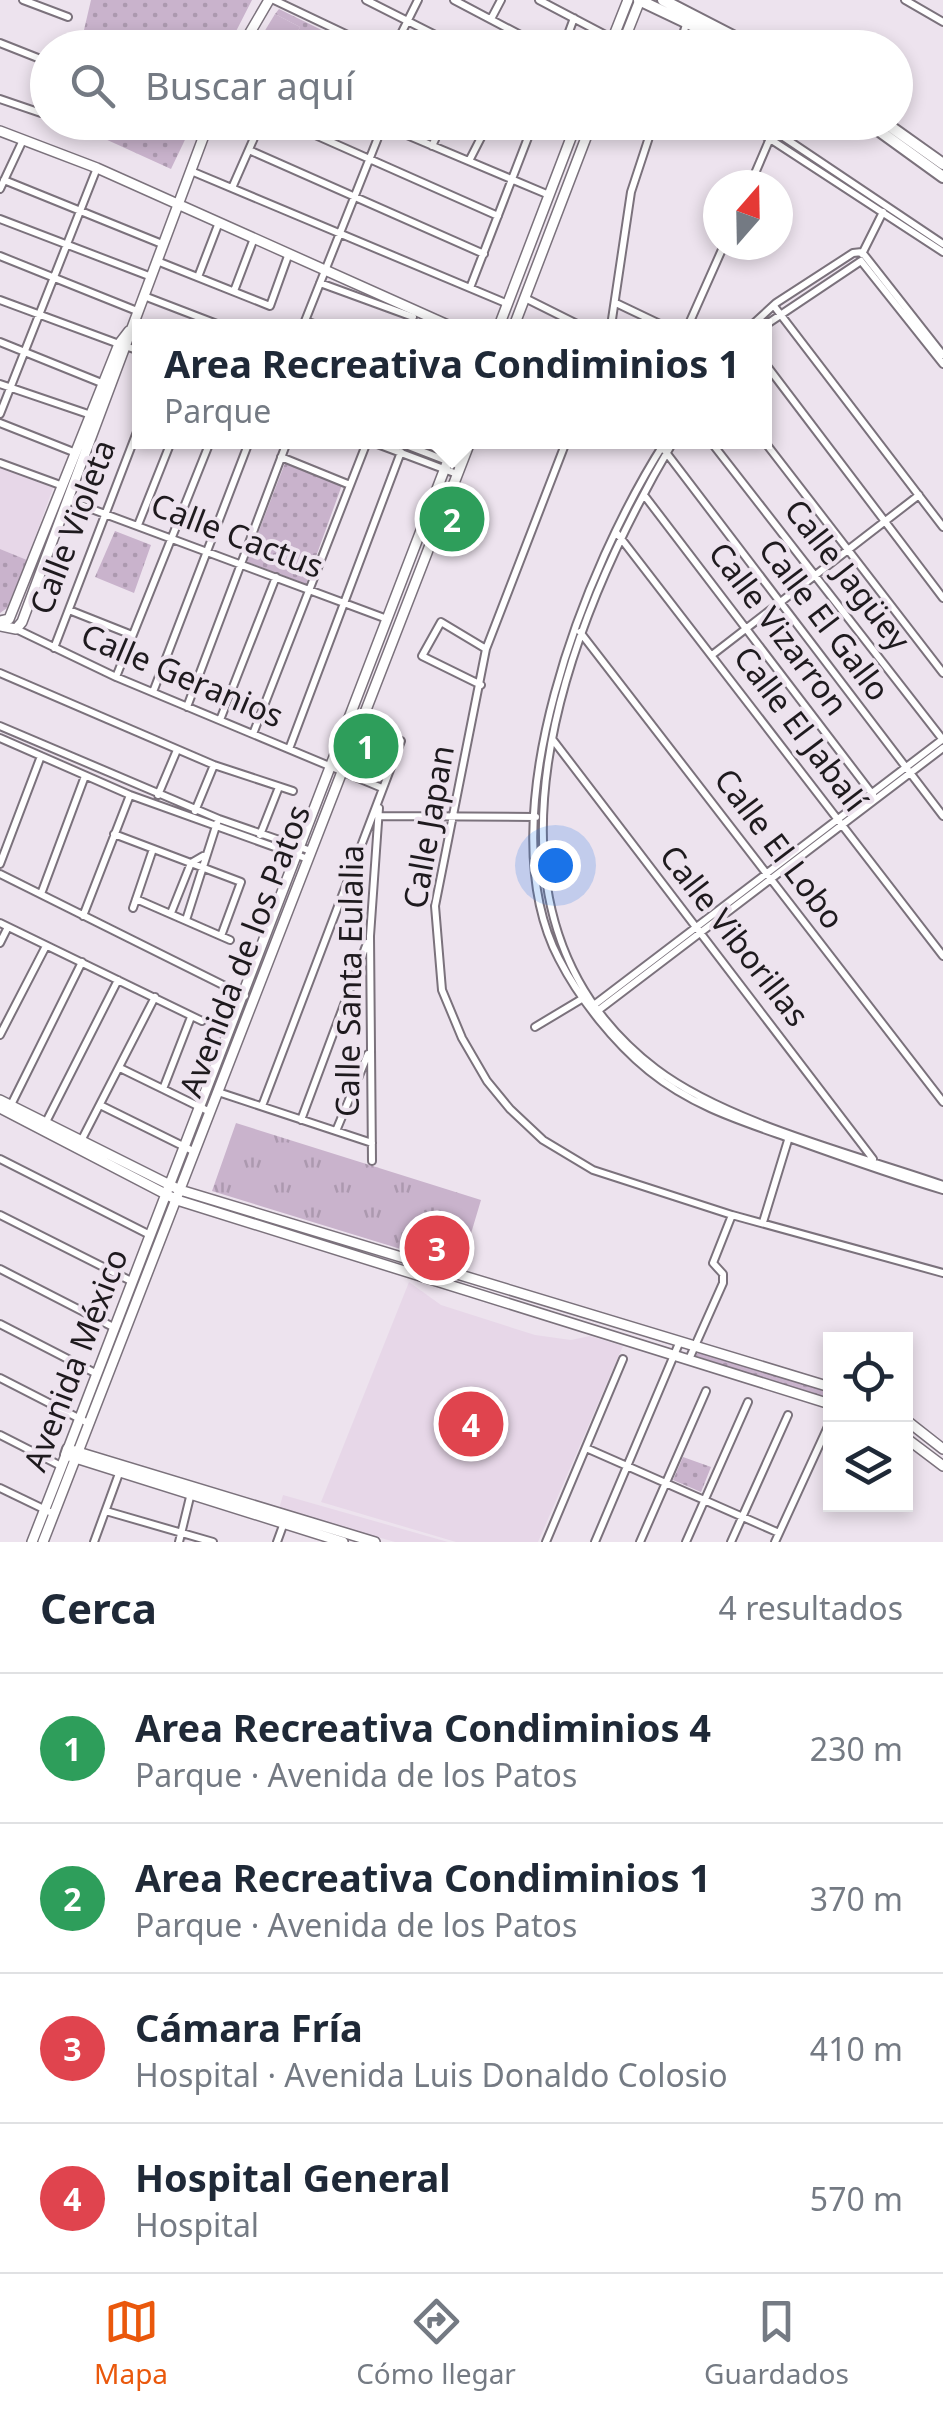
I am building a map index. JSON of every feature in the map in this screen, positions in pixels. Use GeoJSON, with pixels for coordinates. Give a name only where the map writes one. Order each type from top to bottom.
{"type":"FeatureCollection","features":[{"type":"Feature","properties":{"kind":"main road"},"geometry":{"type":"LineString","coordinates":[[640,0],[705,30]]}},
{"type":"Feature","properties":{"kind":"main road"},"geometry":{"type":"LineString","coordinates":[[663,0],[721,30]]}},
{"type":"Feature","properties":{"kind":"main road"},"geometry":{"type":"LineString","coordinates":[[892,140],[943,177]]}},
{"type":"Feature","properties":{"kind":"main road"},"geometry":{"type":"LineString","coordinates":[[909,140],[943,164]]}},
{"type":"Feature","properties":{"kind":"street"},"geometry":{"type":"LineString","coordinates":[[23,0],[68,17]]}},
{"type":"Feature","properties":{"kind":"street"},"geometry":{"type":"LineString","coordinates":[[253,30],[271,0],[337,30]]}},
{"type":"Feature","properties":{"kind":"street"},"geometry":{"type":"LineString","coordinates":[[366,0],[426,30]]}},
{"type":"Feature","properties":{"kind":"street"},"geometry":{"type":"LineString","coordinates":[[403,30],[418,0]]}},
{"type":"Feature","properties":{"kind":"street"},"geometry":{"type":"LineString","coordinates":[[454,0],[511,30]]}},
{"type":"Feature","properties":{"kind":"street"},"geometry":{"type":"LineString","coordinates":[[491,19],[501,0]]}},
{"type":"Feature","properties":{"kind":"street"},"geometry":{"type":"LineString","coordinates":[[540,0],[592,30]]}},
{"type":"Feature","properties":{"kind":"street"},"geometry":{"type":"LineString","coordinates":[[628,30],[640,0]]}},
{"type":"Feature","properties":{"kind":"street"},"geometry":{"type":"LineString","coordinates":[[905,0],[943,22]]}},
{"type":"Feature","properties":{"kind":"street"},"geometry":{"type":"LineString","coordinates":[[615,30],[624,2]]}},
{"type":"Feature","properties":{"kind":"street"},"geometry":{"type":"LineString","coordinates":[[570,30],[574,18]]}},
{"type":"Feature","properties":{"kind":"street"},"geometry":{"type":"LineString","coordinates":[[684,30],[687,21]]}},
{"type":"Feature","properties":{"kind":"street"},"geometry":{"type":"LineString","coordinates":[[0,42],[30,54]]}},
{"type":"Feature","properties":{"kind":"street"},"geometry":{"type":"LineString","coordinates":[[0,99],[30,109]]}},
{"type":"Feature","properties":{"kind":"street"},"geometry":{"type":"LineString","coordinates":[[0,131],[30,140]]}},
{"type":"Feature","properties":{"kind":"street"},"geometry":{"type":"LineString","coordinates":[[0,189],[24,137]]}},
{"type":"Feature","properties":{"kind":"street"},"geometry":{"type":"LineString","coordinates":[[31,140],[414,314]]}},
{"type":"Feature","properties":{"kind":"street"},"geometry":{"type":"LineString","coordinates":[[134,319],[202,140]]}},
{"type":"Feature","properties":{"kind":"street"},"geometry":{"type":"LineString","coordinates":[[232,188],[253,140]]}},
{"type":"Feature","properties":{"kind":"street"},"geometry":{"type":"LineString","coordinates":[[326,140],[498,216]]}},
{"type":"Feature","properties":{"kind":"street"},"geometry":{"type":"LineString","coordinates":[[306,319],[374,140]]}},
{"type":"Feature","properties":{"kind":"street"},"geometry":{"type":"LineString","coordinates":[[418,140],[549,195]]}},
{"type":"Feature","properties":{"kind":"street"},"geometry":{"type":"LineString","coordinates":[[432,146],[435,140]]}},
{"type":"Feature","properties":{"kind":"street"},"geometry":{"type":"LineString","coordinates":[[469,162],[480,140]]}},
{"type":"Feature","properties":{"kind":"street"},"geometry":{"type":"LineString","coordinates":[[470,288],[525,140]]}},
{"type":"Feature","properties":{"kind":"street"},"geometry":{"type":"LineString","coordinates":[[502,319],[570,140]]}},
{"type":"Feature","properties":{"kind":"street"},"geometry":{"type":"LineString","coordinates":[[517,319],[585,140]]}},
{"type":"Feature","properties":{"kind":"street"},"geometry":{"type":"LineString","coordinates":[[613,319],[631,192],[648,140]]}},
{"type":"Feature","properties":{"kind":"street"},"geometry":{"type":"LineString","coordinates":[[756,170],[769,140]]}},
{"type":"Feature","properties":{"kind":"street"},"geometry":{"type":"LineString","coordinates":[[781,140],[943,252]]}},
{"type":"Feature","properties":{"kind":"street"},"geometry":{"type":"LineString","coordinates":[[249,150],[484,254]]}},
{"type":"Feature","properties":{"kind":"street"},"geometry":{"type":"LineString","coordinates":[[0,414],[97,168]]}},
{"type":"Feature","properties":{"kind":"street"},"geometry":{"type":"LineString","coordinates":[[190,170],[508,304]]}},
{"type":"Feature","properties":{"kind":"street"},"geometry":{"type":"LineString","coordinates":[[4,180],[162,244]]}},
{"type":"Feature","properties":{"kind":"street"},"geometry":{"type":"LineString","coordinates":[[884,209],[943,244]]}},
{"type":"Feature","properties":{"kind":"street"},"geometry":{"type":"LineString","coordinates":[[761,319],[862,256],[884,209]]}},
{"type":"Feature","properties":{"kind":"street"},"geometry":{"type":"LineString","coordinates":[[0,219],[150,276]]}},
{"type":"Feature","properties":{"kind":"street"},"geometry":{"type":"LineString","coordinates":[[198,277],[218,225]]}},
{"type":"Feature","properties":{"kind":"street"},"geometry":{"type":"LineString","coordinates":[[234,291],[254,241]]}},
{"type":"Feature","properties":{"kind":"street"},"geometry":{"type":"LineString","coordinates":[[0,256],[136,312]]}},
{"type":"Feature","properties":{"kind":"street"},"geometry":{"type":"LineString","coordinates":[[156,260],[270,306],[288,256]]}},
{"type":"Feature","properties":{"kind":"street"},"geometry":{"type":"LineString","coordinates":[[862,256],[943,355]]}},
{"type":"Feature","properties":{"kind":"street"},"geometry":{"type":"LineString","coordinates":[[862,256],[943,364]]}},
{"type":"Feature","properties":{"kind":"street"},"geometry":{"type":"LineString","coordinates":[[691,319],[717,260]]}},
{"type":"Feature","properties":{"kind":"street"},"geometry":{"type":"LineString","coordinates":[[519,275],[532,280]]}},
{"type":"Feature","properties":{"kind":"street"},"geometry":{"type":"LineString","coordinates":[[320,282],[429,319]]}},
{"type":"Feature","properties":{"kind":"street"},"geometry":{"type":"LineString","coordinates":[[142,295],[204,319]]}},
{"type":"Feature","properties":{"kind":"street"},"geometry":{"type":"LineString","coordinates":[[525,298],[566,319]]}},
{"type":"Feature","properties":{"kind":"street"},"geometry":{"type":"LineString","coordinates":[[0,300],[128,339]]}},
{"type":"Feature","properties":{"kind":"street"},"geometry":{"type":"LineString","coordinates":[[618,304],[649,319]]}},
{"type":"Feature","properties":{"kind":"street"},"geometry":{"type":"LineString","coordinates":[[769,319],[776,309]]}},
{"type":"Feature","properties":{"kind":"street"},"geometry":{"type":"LineString","coordinates":[[776,309],[943,527]]}},
{"type":"Feature","properties":{"kind":"street"},"geometry":{"type":"LineString","coordinates":[[412,319],[414,314]]}},
{"type":"Feature","properties":{"kind":"street"},"geometry":{"type":"LineString","coordinates":[[128,339],[44,568],[16,629],[2,623],[32,564],[104,384],[128,339]]}},
{"type":"Feature","properties":{"kind":"street"},"geometry":{"type":"LineString","coordinates":[[0,342],[104,384]]}},
{"type":"Feature","properties":{"kind":"street"},"geometry":{"type":"LineString","coordinates":[[772,373],[943,598]]}},
{"type":"Feature","properties":{"kind":"street"},"geometry":{"type":"LineString","coordinates":[[0,384],[91,415]]}},
{"type":"Feature","properties":{"kind":"street"},"geometry":{"type":"LineString","coordinates":[[0,423],[76,453]]}},
{"type":"Feature","properties":{"kind":"street","name":"Calle Violeta"},"geometry":{"type":"LineString","coordinates":[[54,648],[132,445]]}},
{"type":"Feature","properties":{"kind":"street"},"geometry":{"type":"LineString","coordinates":[[138,525],[168,449]]}},
{"type":"Feature","properties":{"kind":"street"},"geometry":{"type":"LineString","coordinates":[[116,677],[207,449]]}},
{"type":"Feature","properties":{"kind":"street"},"geometry":{"type":"LineString","coordinates":[[152,692],[246,449]]}},
{"type":"Feature","properties":{"kind":"street"},"geometry":{"type":"LineString","coordinates":[[187,707],[284,449]]}},
{"type":"Feature","properties":{"kind":"street"},"geometry":{"type":"LineString","coordinates":[[253,734],[366,449]]}},
{"type":"Feature","properties":{"kind":"street"},"geometry":{"type":"LineString","coordinates":[[391,449],[446,465]]}},
{"type":"Feature","properties":{"kind":"street"},"geometry":{"type":"LineString","coordinates":[[413,449],[458,470]]}},
{"type":"Feature","properties":{"kind":"street","name":"Avenida de los Patos"},"geometry":{"type":"LineString","coordinates":[[205,1109],[218,1092],[298,851],[452,449]]}},
{"type":"Feature","properties":{"kind":"street","name":"Avenida de los Patos"},"geometry":{"type":"LineString","coordinates":[[173,1193],[248,997],[310,855],[467,449]]}},
{"type":"Feature","properties":{"kind":"street","name":"Calle Japan"},"geometry":{"type":"LineString","coordinates":[[563,449],[486,649],[436,906],[442,990],[487,1082],[543,1140],[594,1170],[732,1215],[763,1218],[943,1273]]}},
{"type":"Feature","properties":{"kind":"street"},"geometry":{"type":"LineString","coordinates":[[538,816],[578,630],[663,449]]}},
{"type":"Feature","properties":{"kind":"street","name":"Calle El Gallo"},"geometry":{"type":"LineString","coordinates":[[665,449],[943,816]]}},
{"type":"Feature","properties":{"kind":"street","name":"Calle Jagüey"},"geometry":{"type":"LineString","coordinates":[[715,449],[943,740]]}},
{"type":"Feature","properties":{"kind":"street"},"geometry":{"type":"LineString","coordinates":[[770,449],[943,673]]}},
{"type":"Feature","properties":{"kind":"street"},"geometry":{"type":"LineString","coordinates":[[288,749],[401,452]]}},
{"type":"Feature","properties":{"kind":"street"},"geometry":{"type":"LineString","coordinates":[[281,457],[350,485]]}},
{"type":"Feature","properties":{"kind":"street"},"geometry":{"type":"LineString","coordinates":[[0,463],[63,486]]}},
{"type":"Feature","properties":{"kind":"street"},"geometry":{"type":"LineString","coordinates":[[642,492],[616,532],[578,630],[546,732],[538,816],[548,915],[565,955],[595,1008],[650,1072],[700,1101],[789,1138],[882,1172],[943,1188]]}},
{"type":"Feature","properties":{"kind":"street","name":"Calle Vizarron"},"geometry":{"type":"LineString","coordinates":[[642,492],[874,796]]}},
{"type":"Feature","properties":{"kind":"street"},"geometry":{"type":"LineString","coordinates":[[712,655],[919,495]]}},
{"type":"Feature","properties":{"kind":"street","name":"Calle Cactus"},"geometry":{"type":"LineString","coordinates":[[70,500],[387,619]]}},
{"type":"Feature","properties":{"kind":"street","name":"Calle El Jabalí"},"geometry":{"type":"LineString","coordinates":[[616,532],[943,956]]}},
{"type":"Feature","properties":{"kind":"street"},"geometry":{"type":"LineString","coordinates":[[32,564],[44,568]]}},
{"type":"Feature","properties":{"kind":"street"},"geometry":{"type":"LineString","coordinates":[[220,720],[276,576]]}},
{"type":"Feature","properties":{"kind":"street"},"geometry":{"type":"LineString","coordinates":[[69,610],[132,635]]}},
{"type":"Feature","properties":{"kind":"street"},"geometry":{"type":"LineString","coordinates":[[481,685],[422,656],[440,622],[486,649]]}},
{"type":"Feature","properties":{"kind":"street","name":"Calle Geranios"},"geometry":{"type":"LineString","coordinates":[[16,629],[116,677],[382,788]]}},
{"type":"Feature","properties":{"kind":"street","name":"Calle El Lobo"},"geometry":{"type":"LineString","coordinates":[[578,630],[943,1102]]}},
{"type":"Feature","properties":{"kind":"street"},"geometry":{"type":"LineString","coordinates":[[0,673],[214,765],[293,791]]}},
{"type":"Feature","properties":{"kind":"street"},"geometry":{"type":"LineString","coordinates":[[0,726],[195,813],[310,855]]}},
{"type":"Feature","properties":{"kind":"street"},"geometry":{"type":"LineString","coordinates":[[12,743],[16,732]]}},
{"type":"Feature","properties":{"kind":"street","name":"Calle Viborillas"},"geometry":{"type":"LineString","coordinates":[[546,732],[882,1172]]}},
{"type":"Feature","properties":{"kind":"street"},"geometry":{"type":"LineString","coordinates":[[0,738],[130,795],[195,813]]}},
{"type":"Feature","properties":{"kind":"street"},"geometry":{"type":"LineString","coordinates":[[595,1008],[943,740]]}},
{"type":"Feature","properties":{"kind":"street"},"geometry":{"type":"LineString","coordinates":[[382,788],[401,741]]}},
{"type":"Feature","properties":{"kind":"street"},"geometry":{"type":"LineString","coordinates":[[907,771],[943,748]]}},
{"type":"Feature","properties":{"kind":"street"},"geometry":{"type":"LineString","coordinates":[[155,803],[177,750]]}},
{"type":"Feature","properties":{"kind":"street"},"geometry":{"type":"LineString","coordinates":[[0,864],[41,756]]}},
{"type":"Feature","properties":{"kind":"street"},"geometry":{"type":"LineString","coordinates":[[195,813],[214,765]]}},
{"type":"Feature","properties":{"kind":"street"},"geometry":{"type":"LineString","coordinates":[[41,894],[85,776]]}},
{"type":"Feature","properties":{"kind":"street"},"geometry":{"type":"LineString","coordinates":[[110,787],[115,776]]}},
{"type":"Feature","properties":{"kind":"street"},"geometry":{"type":"LineString","coordinates":[[259,837],[279,787]]}},
{"type":"Feature","properties":{"kind":"street","name":"Calle Santa Eulalia"},"geometry":{"type":"LineString","coordinates":[[372,1161],[370,936],[376,816],[382,788]]}},
{"type":"Feature","properties":{"kind":"street"},"geometry":{"type":"LineString","coordinates":[[83,916],[130,795]]}},
{"type":"Feature","properties":{"kind":"street"},"geometry":{"type":"LineString","coordinates":[[262,1106],[376,816],[538,816]]}},
{"type":"Feature","properties":{"kind":"street"},"geometry":{"type":"LineString","coordinates":[[186,920],[204,868],[203,856],[217,822]]}},
{"type":"Feature","properties":{"kind":"street"},"geometry":{"type":"LineString","coordinates":[[114,834],[240,882],[220,936]]}},
{"type":"Feature","properties":{"kind":"street"},"geometry":{"type":"LineString","coordinates":[[133,908],[153,849]]}},
{"type":"Feature","properties":{"kind":"street"},"geometry":{"type":"LineString","coordinates":[[170,913],[191,863],[203,856]]}},
{"type":"Feature","properties":{"kind":"street"},"geometry":{"type":"LineString","coordinates":[[0,874],[248,997]]}},
{"type":"Feature","properties":{"kind":"street"},"geometry":{"type":"LineString","coordinates":[[136,898],[230,940]]}},
{"type":"Feature","properties":{"kind":"street"},"geometry":{"type":"LineString","coordinates":[[0,943],[4,925],[202,1021]]}},
{"type":"Feature","properties":{"kind":"street"},"geometry":{"type":"LineString","coordinates":[[301,1120],[370,936]]}},
{"type":"Feature","properties":{"kind":"street"},"geometry":{"type":"LineString","coordinates":[[0,1035],[46,946]]}},
{"type":"Feature","properties":{"kind":"street"},"geometry":{"type":"LineString","coordinates":[[6,1109],[82,962]]}},
{"type":"Feature","properties":{"kind":"street"},"geometry":{"type":"LineString","coordinates":[[44,1127],[118,980]]}},
{"type":"Feature","properties":{"kind":"street"},"geometry":{"type":"LineString","coordinates":[[535,1027],[587,996]]}},
{"type":"Feature","properties":{"kind":"street"},"geometry":{"type":"LineString","coordinates":[[79,1145],[155,997]]}},
{"type":"Feature","properties":{"kind":"street"},"geometry":{"type":"LineString","coordinates":[[162,1088],[191,1017]]}},
{"type":"Feature","properties":{"kind":"street"},"geometry":{"type":"LineString","coordinates":[[336,1131],[370,1051]]}},
{"type":"Feature","properties":{"kind":"street"},"geometry":{"type":"LineString","coordinates":[[120,1068],[205,1109]]}},
{"type":"Feature","properties":{"kind":"street"},"geometry":{"type":"LineString","coordinates":[[218,1092],[372,1143]]}},
{"type":"Feature","properties":{"kind":"street"},"geometry":{"type":"LineString","coordinates":[[0,1100],[6,1109],[173,1193],[823,1402]]}},
{"type":"Feature","properties":{"kind":"street"},"geometry":{"type":"LineString","coordinates":[[100,1105],[190,1150]]}},
{"type":"Feature","properties":{"kind":"street"},"geometry":{"type":"LineString","coordinates":[[789,1138],[874,1161],[943,1188]]}},
{"type":"Feature","properties":{"kind":"street"},"geometry":{"type":"LineString","coordinates":[[763,1218],[789,1138]]}},
{"type":"Feature","properties":{"kind":"street"},"geometry":{"type":"LineString","coordinates":[[0,1158],[151,1236]]}},
{"type":"Feature","properties":{"kind":"street"},"geometry":{"type":"LineString","coordinates":[[173,1193],[823,1385]]}},
{"type":"Feature","properties":{"kind":"street","name":"Avenida México"},"geometry":{"type":"LineString","coordinates":[[84,1421],[97,1374],[120,1330],[151,1236],[173,1193]]}},
{"type":"Feature","properties":{"kind":"street","name":"Avenida México"},"geometry":{"type":"LineString","coordinates":[[32,1542],[49,1512],[173,1193]]}},
{"type":"Feature","properties":{"kind":"street"},"geometry":{"type":"LineString","coordinates":[[0,1214],[134,1283]]}},
{"type":"Feature","properties":{"kind":"street"},"geometry":{"type":"LineString","coordinates":[[690,1356],[723,1283],[723,1274],[713,1263],[732,1215]]}},
{"type":"Feature","properties":{"kind":"street"},"geometry":{"type":"LineString","coordinates":[[0,1270],[120,1330]]}},
{"type":"Feature","properties":{"kind":"street"},"geometry":{"type":"LineString","coordinates":[[0,1324],[97,1374]]}},
{"type":"Feature","properties":{"kind":"street"},"geometry":{"type":"LineString","coordinates":[[595,1542],[680,1340]]}},
{"type":"Feature","properties":{"kind":"street"},"geometry":{"type":"LineString","coordinates":[[546,1542],[623,1359]]}},
{"type":"Feature","properties":{"kind":"street"},"geometry":{"type":"LineString","coordinates":[[0,1378],[84,1421]]}},
{"type":"Feature","properties":{"kind":"street"},"geometry":{"type":"LineString","coordinates":[[640,1542],[706,1391]]}},
{"type":"Feature","properties":{"kind":"street"},"geometry":{"type":"LineString","coordinates":[[686,1542],[748,1402]]}},
{"type":"Feature","properties":{"kind":"street"},"geometry":{"type":"LineString","coordinates":[[730,1542],[788,1414]]}},
{"type":"Feature","properties":{"kind":"street"},"geometry":{"type":"LineString","coordinates":[[909,1422],[943,1448]]}},
{"type":"Feature","properties":{"kind":"street"},"geometry":{"type":"LineString","coordinates":[[0,1435],[285,1520],[343,1542]]}},
{"type":"Feature","properties":{"kind":"street"},"geometry":{"type":"LineString","coordinates":[[586,1448],[742,1516],[777,1538],[823,1437]]}},
{"type":"Feature","properties":{"kind":"street"},"geometry":{"type":"LineString","coordinates":[[913,1443],[943,1466]]}},
{"type":"Feature","properties":{"kind":"street"},"geometry":{"type":"LineString","coordinates":[[120,1470],[190,1497],[285,1520]]}},
{"type":"Feature","properties":{"kind":"street"},"geometry":{"type":"LineString","coordinates":[[94,1542],[120,1470]]}},
{"type":"Feature","properties":{"kind":"street"},"geometry":{"type":"LineString","coordinates":[[0,1488],[49,1512]]}},
{"type":"Feature","properties":{"kind":"street"},"geometry":{"type":"LineString","coordinates":[[179,1542],[190,1497]]}},
{"type":"Feature","properties":{"kind":"street"},"geometry":{"type":"LineString","coordinates":[[106,1511],[213,1542]]}},
{"type":"Feature","properties":{"kind":"street","name":"Avenida México"},"geometry":{"type":"LineString","coordinates":[[43,1542],[49,1512]]}},
{"type":"Feature","properties":{"kind":"street"},"geometry":{"type":"LineString","coordinates":[[278,1542],[285,1520]]}},
{"type":"Feature","properties":{"kind":"street"},"geometry":{"type":"LineString","coordinates":[[324,1535],[369,1541]]}},
{"type":"Feature","properties":{"kind":"shaded area"},"geometry":{"type":"Polygon","coordinates":[[[0,467],[53,488],[27,560],[0,549],[0,467]]]}},
{"type":"Feature","properties":{"kind":"shaded area"},"geometry":{"type":"Polygon","coordinates":[[[427,1232],[457,1242],[448,1263],[417,1254],[427,1232]]]}},
{"type":"Feature","properties":{"kind":"shaded area"},"geometry":{"type":"Polygon","coordinates":[[[409,1282],[441,1305],[535,1335],[571,1340],[590,1336],[623,1346],[538,1542],[456,1542],[321,1502],[409,1282]]]}},
{"type":"Feature","properties":{"kind":"shaded area"},"geometry":{"type":"Polygon","coordinates":[[[283,1495],[448,1542],[395,1542],[279,1509],[283,1495]]]}},
{"type":"Feature","properties":{"kind":"green space"},"geometry":{"type":"Polygon","coordinates":[[[91,0],[252,0],[237,30],[84,30],[91,0]]]}},
{"type":"Feature","properties":{"kind":"green space"},"geometry":{"type":"Polygon","coordinates":[[[279,9],[322,30],[298,30],[300,27],[275,14],[279,9]]]}},
{"type":"Feature","properties":{"kind":"green space"},"geometry":{"type":"Polygon","coordinates":[[[275,14],[300,27],[298,30],[265,30],[275,14]]]}},
{"type":"Feature","properties":{"kind":"green space"},"geometry":{"type":"Polygon","coordinates":[[[107,140],[185,140],[171,169],[107,140]]]}},
{"type":"Feature","properties":{"kind":"green space"},"geometry":{"type":"Polygon","coordinates":[[[285,463],[342,485],[306,584],[247,562],[285,463]]]}},
{"type":"Feature","properties":{"kind":"green space"},"geometry":{"type":"Polygon","coordinates":[[[115,531],[151,545],[134,593],[95,577],[115,531]]]}},
{"type":"Feature","properties":{"kind":"green space"},"geometry":{"type":"Polygon","coordinates":[[[0,549],[27,560],[7,608],[0,613],[0,549]]]}},
{"type":"Feature","properties":{"kind":"green space"},"geometry":{"type":"Polygon","coordinates":[[[236,1123],[481,1200],[461,1267],[448,1263],[456,1241],[427,1233],[417,1254],[212,1191],[236,1123]]]}},
{"type":"Feature","properties":{"kind":"green space"},"geometry":{"type":"Polygon","coordinates":[[[699,1350],[823,1389],[823,1398],[696,1356],[699,1350]]]}},
{"type":"Feature","properties":{"kind":"green space"},"geometry":{"type":"Polygon","coordinates":[[[683,1457],[711,1467],[701,1492],[673,1480],[683,1457]]]}},
{"type":"Feature","properties":{"kind":"place","name":"Area Recreativa Condiminios 1"},"geometry":{"type":"Point","coordinates":[452,519]}},
{"type":"Feature","properties":{"kind":"place","name":"Area Recreativa Condiminios 4"},"geometry":{"type":"Point","coordinates":[366,746]}},
{"type":"Feature","properties":{"kind":"place","name":"Cámara Fría"},"geometry":{"type":"Point","coordinates":[437,1248]}},
{"type":"Feature","properties":{"kind":"place","name":"Hospital General"},"geometry":{"type":"Point","coordinates":[471,1424]}}]}
